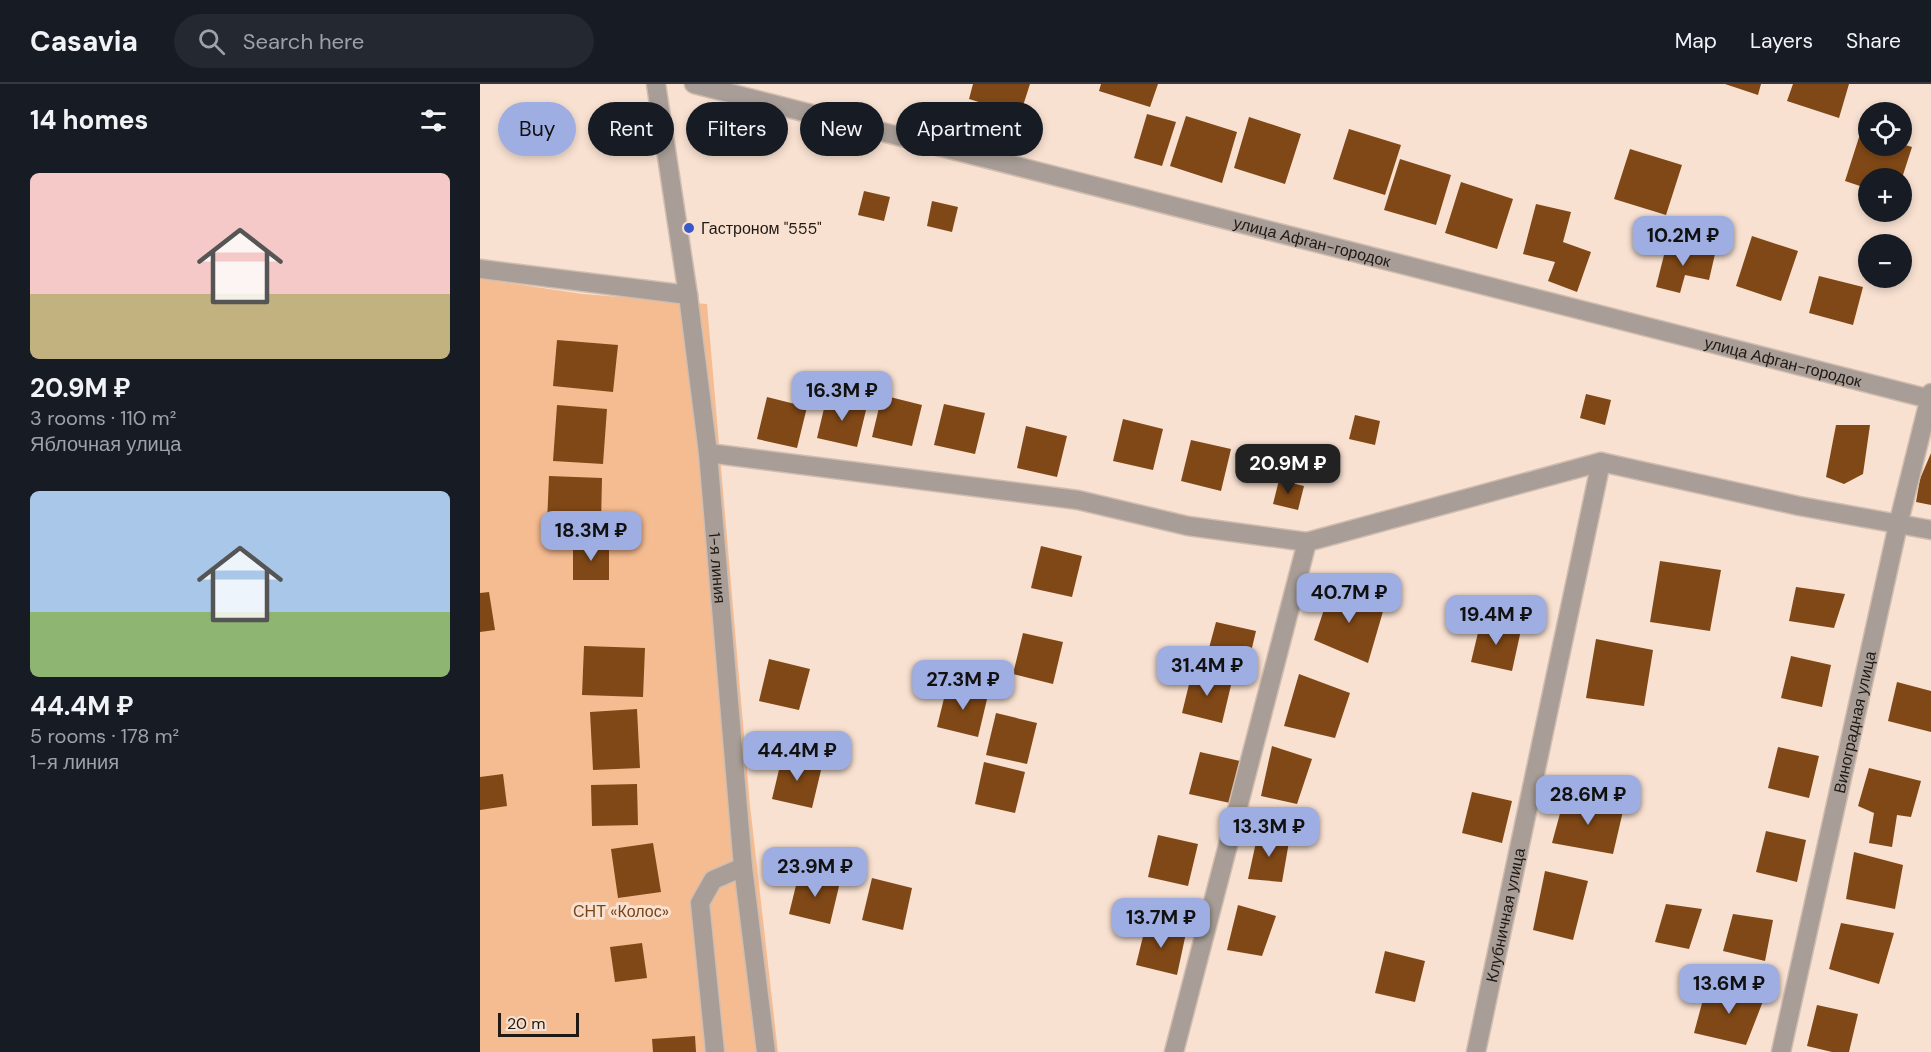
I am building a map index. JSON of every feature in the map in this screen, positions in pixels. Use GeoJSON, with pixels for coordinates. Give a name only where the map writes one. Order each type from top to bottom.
{"type":"FeatureCollection","features":[{"type":"Feature","properties":{"kind":"street","name":"1-я линия"},"geometry":{"type":"LineString","coordinates":[[656,84],[688,295],[708,453],[743,867],[766,1052]]}},
{"type":"Feature","properties":{"kind":"street","name":"улица Афган-городок"},"geometry":{"type":"LineString","coordinates":[[694,84],[1930,396]]}},
{"type":"Feature","properties":{"kind":"street"},"geometry":{"type":"LineString","coordinates":[[480,269],[688,295]]}},
{"type":"Feature","properties":{"kind":"street","name":"Виноградная улица"},"geometry":{"type":"LineString","coordinates":[[1781,1052],[1898,525],[1930,396]]}},
{"type":"Feature","properties":{"kind":"street"},"geometry":{"type":"LineString","coordinates":[[708,453],[1077,500],[1188,526],[1307,542],[1601,462],[1799,506],[1931,530]]}},
{"type":"Feature","properties":{"kind":"street","name":"Клубничная улица"},"geometry":{"type":"LineString","coordinates":[[1476,1052],[1601,462]]}},
{"type":"Feature","properties":{"kind":"street"},"geometry":{"type":"LineString","coordinates":[[1174,1052],[1307,542]]}},
{"type":"Feature","properties":{"kind":"street"},"geometry":{"type":"LineString","coordinates":[[715,1052],[700,903],[713,880],[743,867]]}},
{"type":"Feature","properties":{"kind":"green space","name":"СНТ «Колос»"},"geometry":{"type":"Polygon","coordinates":[[[480,279],[583,294],[707,304],[750,805],[778,1052],[480,1052],[480,279]]]}},
{"type":"Feature","properties":{"kind":"building"},"geometry":{"type":"Polygon","coordinates":[[[973,84],[1030,84],[1024,102],[979,102],[969,99],[973,84]]]}},
{"type":"Feature","properties":{"kind":"building"},"geometry":{"type":"Polygon","coordinates":[[[1101,84],[1158,84],[1150,107],[1099,91],[1101,84]]]}},
{"type":"Feature","properties":{"kind":"building"},"geometry":{"type":"Polygon","coordinates":[[[1725,84],[1761,84],[1758,95],[1725,84]]]}},
{"type":"Feature","properties":{"kind":"building"},"geometry":{"type":"Polygon","coordinates":[[[1793,84],[1849,84],[1839,118],[1787,101],[1793,84]]]}},
{"type":"Feature","properties":{"kind":"building"},"geometry":{"type":"Polygon","coordinates":[[[1147,114],[1176,122],[1162,166],[1134,158],[1147,114]]]}},
{"type":"Feature","properties":{"kind":"building"},"geometry":{"type":"Polygon","coordinates":[[[1186,116],[1237,132],[1222,183],[1170,166],[1186,116]]]}},
{"type":"Feature","properties":{"kind":"building"},"geometry":{"type":"Polygon","coordinates":[[[1249,117],[1301,134],[1285,184],[1234,168],[1249,117]]]}},
{"type":"Feature","properties":{"kind":"building"},"geometry":{"type":"Polygon","coordinates":[[[1349,129],[1401,145],[1385,195],[1333,179],[1349,129]]]}},
{"type":"Feature","properties":{"kind":"building"},"geometry":{"type":"Polygon","coordinates":[[[1858,140],[1858,156],[1909,156],[1905,168],[1858,168],[1858,185],[1845,181],[1858,140]]]}},
{"type":"Feature","properties":{"kind":"building"},"geometry":{"type":"Polygon","coordinates":[[[1630,149],[1682,165],[1666,215],[1614,199],[1630,149]]]}},
{"type":"Feature","properties":{"kind":"building"},"geometry":{"type":"Polygon","coordinates":[[[1400,159],[1451,175],[1436,225],[1384,210],[1400,159]]]}},
{"type":"Feature","properties":{"kind":"building"},"geometry":{"type":"Polygon","coordinates":[[[1461,182],[1513,199],[1497,249],[1445,233],[1461,182]]]}},
{"type":"Feature","properties":{"kind":"building"},"geometry":{"type":"Polygon","coordinates":[[[864,191],[890,197],[884,221],[858,215],[864,191]]]}},
{"type":"Feature","properties":{"kind":"building"},"geometry":{"type":"Polygon","coordinates":[[[932,201],[958,207],[952,232],[927,226],[932,201]]]}},
{"type":"Feature","properties":{"kind":"building"},"geometry":{"type":"Polygon","coordinates":[[[1536,204],[1571,212],[1563,242],[1591,252],[1577,292],[1548,281],[1555,262],[1523,254],[1536,204]]]}},
{"type":"Feature","properties":{"kind":"building"},"geometry":{"type":"Polygon","coordinates":[[[1752,236],[1798,251],[1781,301],[1736,286],[1752,236]]]}},
{"type":"Feature","properties":{"kind":"building"},"geometry":{"type":"Polygon","coordinates":[[[1667,243],[1715,254],[1709,280],[1685,275],[1680,293],[1656,287],[1667,243]]]}},
{"type":"Feature","properties":{"kind":"building"},"geometry":{"type":"Polygon","coordinates":[[[1819,276],[1863,288],[1853,325],[1809,313],[1819,276]]]}},
{"type":"Feature","properties":{"kind":"building"},"geometry":{"type":"Polygon","coordinates":[[[557,340],[618,345],[613,392],[553,386],[557,340]]]}},
{"type":"Feature","properties":{"kind":"building"},"geometry":{"type":"Polygon","coordinates":[[[1586,394],[1611,400],[1605,425],[1580,418],[1586,394]]]}},
{"type":"Feature","properties":{"kind":"building"},"geometry":{"type":"Polygon","coordinates":[[[882,395],[922,405],[912,446],[872,437],[882,395]]]}},
{"type":"Feature","properties":{"kind":"building"},"geometry":{"type":"Polygon","coordinates":[[[827,396],[867,406],[857,447],[817,438],[827,396]]]}},
{"type":"Feature","properties":{"kind":"building"},"geometry":{"type":"Polygon","coordinates":[[[767,397],[807,407],[797,448],[757,439],[767,397]]]}},
{"type":"Feature","properties":{"kind":"building"},"geometry":{"type":"Polygon","coordinates":[[[944,404],[985,413],[975,454],[934,445],[944,404]]]}},
{"type":"Feature","properties":{"kind":"building"},"geometry":{"type":"Polygon","coordinates":[[[557,405],[607,409],[603,464],[553,461],[557,405]]]}},
{"type":"Feature","properties":{"kind":"building"},"geometry":{"type":"Polygon","coordinates":[[[1355,415],[1380,421],[1375,445],[1349,439],[1355,415]]]}},
{"type":"Feature","properties":{"kind":"building"},"geometry":{"type":"Polygon","coordinates":[[[1123,419],[1163,429],[1153,470],[1113,461],[1123,419]]]}},
{"type":"Feature","properties":{"kind":"building"},"geometry":{"type":"Polygon","coordinates":[[[1836,425],[1870,425],[1863,474],[1844,484],[1826,477],[1836,425]]]}},
{"type":"Feature","properties":{"kind":"building"},"geometry":{"type":"Polygon","coordinates":[[[1026,426],[1067,436],[1057,477],[1017,468],[1026,426]]]}},
{"type":"Feature","properties":{"kind":"building"},"geometry":{"type":"Polygon","coordinates":[[[1191,440],[1231,449],[1221,491],[1181,481],[1191,440]]]}},
{"type":"Feature","properties":{"kind":"building"},"geometry":{"type":"Polygon","coordinates":[[[1931,453],[1931,505],[1916,502],[1920,479],[1931,453]]]}},
{"type":"Feature","properties":{"kind":"building"},"geometry":{"type":"Polygon","coordinates":[[[549,476],[602,478],[601,524],[547,523],[549,476]]]}},
{"type":"Feature","properties":{"kind":"building"},"geometry":{"type":"Polygon","coordinates":[[[1279,480],[1304,486],[1298,510],[1273,504],[1279,480]]]}},
{"type":"Feature","properties":{"kind":"building"},"geometry":{"type":"Polygon","coordinates":[[[609,544],[609,580],[573,580],[573,545],[609,544]]]}},
{"type":"Feature","properties":{"kind":"building"},"geometry":{"type":"Polygon","coordinates":[[[1041,546],[1082,556],[1072,597],[1031,588],[1041,546]]]}},
{"type":"Feature","properties":{"kind":"building"},"geometry":{"type":"Polygon","coordinates":[[[1660,561],[1721,570],[1710,631],[1650,622],[1660,561]]]}},
{"type":"Feature","properties":{"kind":"building"},"geometry":{"type":"Polygon","coordinates":[[[1332,585],[1384,608],[1368,663],[1314,640],[1332,585]]]}},
{"type":"Feature","properties":{"kind":"building"},"geometry":{"type":"Polygon","coordinates":[[[1796,587],[1845,594],[1834,628],[1789,621],[1796,587]]]}},
{"type":"Feature","properties":{"kind":"building"},"geometry":{"type":"Polygon","coordinates":[[[489,592],[495,630],[480,632],[480,593],[489,592]]]}},
{"type":"Feature","properties":{"kind":"building"},"geometry":{"type":"Polygon","coordinates":[[[1481,620],[1521,630],[1512,671],[1471,662],[1481,620]]]}},
{"type":"Feature","properties":{"kind":"building"},"geometry":{"type":"Polygon","coordinates":[[[1216,622],[1256,631],[1246,673],[1205,663],[1216,622]]]}},
{"type":"Feature","properties":{"kind":"building"},"geometry":{"type":"Polygon","coordinates":[[[1023,633],[1063,642],[1053,684],[1013,674],[1023,633]]]}},
{"type":"Feature","properties":{"kind":"building"},"geometry":{"type":"Polygon","coordinates":[[[1596,639],[1653,650],[1644,706],[1586,698],[1596,639]]]}},
{"type":"Feature","properties":{"kind":"building"},"geometry":{"type":"Polygon","coordinates":[[[584,646],[645,648],[643,697],[582,695],[584,646]]]}},
{"type":"Feature","properties":{"kind":"building"},"geometry":{"type":"Polygon","coordinates":[[[1791,656],[1831,665],[1822,707],[1781,698],[1791,656]]]}},
{"type":"Feature","properties":{"kind":"building"},"geometry":{"type":"Polygon","coordinates":[[[769,659],[810,669],[799,710],[759,701],[769,659]]]}},
{"type":"Feature","properties":{"kind":"building"},"geometry":{"type":"Polygon","coordinates":[[[1192,672],[1232,681],[1222,723],[1182,713],[1192,672]]]}},
{"type":"Feature","properties":{"kind":"building"},"geometry":{"type":"Polygon","coordinates":[[[1299,674],[1350,693],[1335,738],[1284,726],[1299,674]]]}},
{"type":"Feature","properties":{"kind":"building"},"geometry":{"type":"Polygon","coordinates":[[[1897,682],[1931,691],[1931,732],[1888,721],[1897,682]]]}},
{"type":"Feature","properties":{"kind":"building"},"geometry":{"type":"Polygon","coordinates":[[[947,686],[988,695],[978,737],[937,727],[947,686]]]}},
{"type":"Feature","properties":{"kind":"building"},"geometry":{"type":"Polygon","coordinates":[[[637,709],[640,768],[593,770],[590,712],[637,709]]]}},
{"type":"Feature","properties":{"kind":"building"},"geometry":{"type":"Polygon","coordinates":[[[996,713],[1037,723],[1027,764],[986,755],[996,713]]]}},
{"type":"Feature","properties":{"kind":"building"},"geometry":{"type":"Polygon","coordinates":[[[1272,746],[1312,759],[1297,804],[1261,796],[1272,746]]]}},
{"type":"Feature","properties":{"kind":"building"},"geometry":{"type":"Polygon","coordinates":[[[1778,747],[1819,756],[1809,798],[1768,788],[1778,747]]]}},
{"type":"Feature","properties":{"kind":"building"},"geometry":{"type":"Polygon","coordinates":[[[1200,752],[1240,761],[1230,803],[1189,794],[1200,752]]]}},
{"type":"Feature","properties":{"kind":"building"},"geometry":{"type":"Polygon","coordinates":[[[782,757],[822,766],[812,808],[772,799],[782,757]]]}},
{"type":"Feature","properties":{"kind":"building"},"geometry":{"type":"Polygon","coordinates":[[[984,762],[1025,772],[1015,813],[975,804],[984,762]]]}},
{"type":"Feature","properties":{"kind":"building"},"geometry":{"type":"Polygon","coordinates":[[[1869,768],[1921,781],[1911,817],[1897,815],[1892,847],[1869,843],[1874,813],[1858,806],[1869,768]]]}},
{"type":"Feature","properties":{"kind":"building"},"geometry":{"type":"Polygon","coordinates":[[[503,774],[507,806],[480,810],[480,777],[503,774]]]}},
{"type":"Feature","properties":{"kind":"building"},"geometry":{"type":"Polygon","coordinates":[[[637,784],[638,825],[592,826],[591,785],[637,784]]]}},
{"type":"Feature","properties":{"kind":"building"},"geometry":{"type":"Polygon","coordinates":[[[1472,792],[1512,801],[1502,843],[1462,833],[1472,792]]]}},
{"type":"Feature","properties":{"kind":"building"},"geometry":{"type":"Polygon","coordinates":[[[1565,795],[1623,811],[1613,854],[1552,843],[1565,795]]]}},
{"type":"Feature","properties":{"kind":"building"},"geometry":{"type":"Polygon","coordinates":[[[1766,831],[1806,840],[1797,882],[1756,872],[1766,831]]]}},
{"type":"Feature","properties":{"kind":"building"},"geometry":{"type":"Polygon","coordinates":[[[1258,833],[1290,836],[1282,882],[1248,879],[1258,833]]]}},
{"type":"Feature","properties":{"kind":"building"},"geometry":{"type":"Polygon","coordinates":[[[1158,835],[1198,844],[1188,886],[1148,877],[1158,835]]]}},
{"type":"Feature","properties":{"kind":"building"},"geometry":{"type":"Polygon","coordinates":[[[653,843],[661,892],[618,898],[611,849],[653,843]]]}},
{"type":"Feature","properties":{"kind":"building"},"geometry":{"type":"Polygon","coordinates":[[[1854,852],[1903,865],[1895,909],[1846,899],[1854,852]]]}},
{"type":"Feature","properties":{"kind":"building"},"geometry":{"type":"Polygon","coordinates":[[[1545,871],[1588,881],[1573,940],[1533,930],[1545,871]]]}},
{"type":"Feature","properties":{"kind":"building"},"geometry":{"type":"Polygon","coordinates":[[[799,873],[840,882],[830,924],[789,914],[799,873]]]}},
{"type":"Feature","properties":{"kind":"building"},"geometry":{"type":"Polygon","coordinates":[[[872,878],[912,888],[903,930],[862,920],[872,878]]]}},
{"type":"Feature","properties":{"kind":"building"},"geometry":{"type":"Polygon","coordinates":[[[1666,904],[1702,909],[1689,949],[1655,942],[1666,904]]]}},
{"type":"Feature","properties":{"kind":"building"},"geometry":{"type":"Polygon","coordinates":[[[1238,905],[1276,916],[1262,956],[1227,950],[1238,905]]]}},
{"type":"Feature","properties":{"kind":"building"},"geometry":{"type":"Polygon","coordinates":[[[1733,914],[1773,920],[1765,961],[1723,951],[1733,914]]]}},
{"type":"Feature","properties":{"kind":"building"},"geometry":{"type":"Polygon","coordinates":[[[1841,923],[1894,933],[1879,984],[1829,969],[1841,923]]]}},
{"type":"Feature","properties":{"kind":"building"},"geometry":{"type":"Polygon","coordinates":[[[1146,924],[1186,933],[1177,975],[1136,965],[1146,924]]]}},
{"type":"Feature","properties":{"kind":"building"},"geometry":{"type":"Polygon","coordinates":[[[642,943],[647,978],[615,982],[610,947],[642,943]]]}},
{"type":"Feature","properties":{"kind":"building"},"geometry":{"type":"Polygon","coordinates":[[[1385,951],[1425,961],[1415,1002],[1375,993],[1385,951]]]}},
{"type":"Feature","properties":{"kind":"building"},"geometry":{"type":"Polygon","coordinates":[[[1729,987],[1765,996],[1746,1045],[1694,1033],[1705,992],[1725,997],[1729,987]]]}},
{"type":"Feature","properties":{"kind":"building"},"geometry":{"type":"Polygon","coordinates":[[[1817,1005],[1858,1014],[1849,1052],[1832,1052],[1807,1046],[1817,1005]]]}},
{"type":"Feature","properties":{"kind":"building"},"geometry":{"type":"Polygon","coordinates":[[[695,1036],[696,1052],[653,1052],[652,1039],[695,1036]]]}},
{"type":"Feature","properties":{"kind":"place","name":"Гастроном \"555\""},"geometry":{"type":"Point","coordinates":[689,228]}}]}
